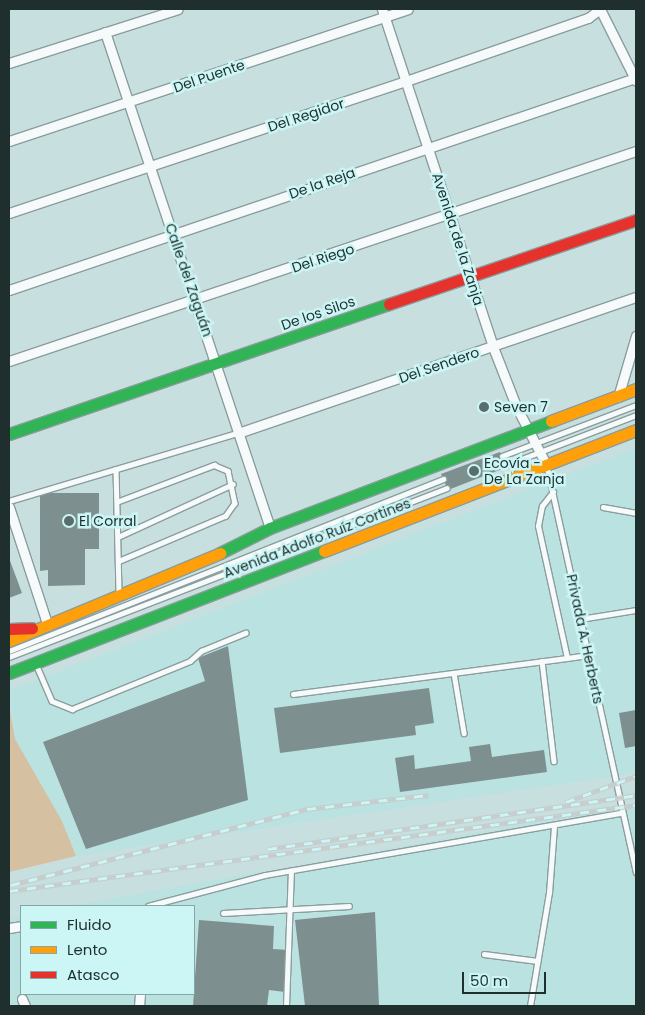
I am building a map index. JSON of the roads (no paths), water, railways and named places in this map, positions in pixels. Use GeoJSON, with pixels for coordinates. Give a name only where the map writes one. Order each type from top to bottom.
{"type":"FeatureCollection","features":[{"type":"Feature","properties":{"kind":"main road","name":"De los Silos"},"geometry":{"type":"LineString","coordinates":[[9,434],[636,220]]}},
{"type":"Feature","properties":{"kind":"main road","name":"Avenida Adolfo Ruíz Cortines"},"geometry":{"type":"LineString","coordinates":[[9,641],[120,596],[270,528],[529,432],[636,389]]}},
{"type":"Feature","properties":{"kind":"main road","name":"Avenida Adolfo Ruíz Cortines"},"geometry":{"type":"LineString","coordinates":[[9,673],[636,430]]}},
{"type":"Feature","properties":{"kind":"main road","name":"Avenida Adolfo Ruíz Cortines"},"geometry":{"type":"LineString","coordinates":[[9,630],[45,627]]}},
{"type":"Feature","properties":{"kind":"street"},"geometry":{"type":"LineString","coordinates":[[9,63],[178,9]]}},
{"type":"Feature","properties":{"kind":"street","name":"Del Puente"},"geometry":{"type":"LineString","coordinates":[[9,141],[130,102],[383,13],[408,9]]}},
{"type":"Feature","properties":{"kind":"street"},"geometry":{"type":"LineString","coordinates":[[600,9],[636,79]]}},
{"type":"Feature","properties":{"kind":"street","name":"Del Regidor"},"geometry":{"type":"LineString","coordinates":[[9,212],[406,82],[588,18],[600,9]]}},
{"type":"Feature","properties":{"kind":"street","name":"Avenida de la Zanja"},"geometry":{"type":"LineString","coordinates":[[383,13],[452,216],[493,347],[529,432],[546,464]]}},
{"type":"Feature","properties":{"kind":"street","name":"Calle del Zaguán"},"geometry":{"type":"LineString","coordinates":[[105,32],[130,102],[194,300],[218,363],[270,528]]}},
{"type":"Feature","properties":{"kind":"street","name":"De la Reja"},"geometry":{"type":"LineString","coordinates":[[9,290],[427,146],[636,79]]}},
{"type":"Feature","properties":{"kind":"street","name":"Del Riego"},"geometry":{"type":"LineString","coordinates":[[9,362],[452,216],[636,151]]}},
{"type":"Feature","properties":{"kind":"street","name":"Del Sendero"},"geometry":{"type":"LineString","coordinates":[[240,432],[636,297]]}},
{"type":"Feature","properties":{"kind":"street"},"geometry":{"type":"LineString","coordinates":[[618,397],[636,336]]}},
{"type":"Feature","properties":{"kind":"street"},"geometry":{"type":"LineString","coordinates":[[9,507],[45,627]]}},
{"type":"Feature","properties":{"kind":"lane"},"geometry":{"type":"LineString","coordinates":[[502,456],[636,405]]}},
{"type":"Feature","properties":{"kind":"lane"},"geometry":{"type":"LineString","coordinates":[[506,465],[636,415]]}},
{"type":"Feature","properties":{"kind":"lane"},"geometry":{"type":"LineString","coordinates":[[9,501],[240,432]]}},
{"type":"Feature","properties":{"kind":"lane","name":"Privada A. Herberts"},"geometry":{"type":"LineString","coordinates":[[546,464],[636,872]]}},
{"type":"Feature","properties":{"kind":"lane"},"geometry":{"type":"LineString","coordinates":[[119,500],[214,465],[223,465],[233,484],[232,512],[120,561]]}},
{"type":"Feature","properties":{"kind":"lane"},"geometry":{"type":"LineString","coordinates":[[116,469],[119,500],[120,596]]}},
{"type":"Feature","properties":{"kind":"lane"},"geometry":{"type":"LineString","coordinates":[[9,651],[443,479]]}},
{"type":"Feature","properties":{"kind":"lane"},"geometry":{"type":"LineString","coordinates":[[120,536],[233,484]]}},
{"type":"Feature","properties":{"kind":"lane"},"geometry":{"type":"LineString","coordinates":[[9,657],[447,488]]}},
{"type":"Feature","properties":{"kind":"lane"},"geometry":{"type":"LineString","coordinates":[[553,492],[542,506],[538,526],[567,658]]}},
{"type":"Feature","properties":{"kind":"lane"},"geometry":{"type":"LineString","coordinates":[[603,506],[636,513]]}},
{"type":"Feature","properties":{"kind":"lane"},"geometry":{"type":"LineString","coordinates":[[580,619],[636,610]]}},
{"type":"Feature","properties":{"kind":"lane"},"geometry":{"type":"LineString","coordinates":[[35,663],[52,701],[72,709],[190,662],[201,651],[246,633]]}},
{"type":"Feature","properties":{"kind":"lane"},"geometry":{"type":"LineString","coordinates":[[292,694],[588,655]]}},
{"type":"Feature","properties":{"kind":"lane"},"geometry":{"type":"LineString","coordinates":[[542,662],[554,761]]}},
{"type":"Feature","properties":{"kind":"lane"},"geometry":{"type":"LineString","coordinates":[[454,673],[464,733]]}},
{"type":"Feature","properties":{"kind":"lane"},"geometry":{"type":"LineString","coordinates":[[152,905],[291,871],[622,813]]}},
{"type":"Feature","properties":{"kind":"lane"},"geometry":{"type":"LineString","coordinates":[[530,1006],[538,961],[554,826]]}},
{"type":"Feature","properties":{"kind":"lane"},"geometry":{"type":"LineString","coordinates":[[286,1006],[291,871]]}},
{"type":"Feature","properties":{"kind":"lane"},"geometry":{"type":"LineString","coordinates":[[223,913],[349,906]]}},
{"type":"Feature","properties":{"kind":"lane"},"geometry":{"type":"LineString","coordinates":[[484,954],[538,961]]}},
{"type":"Feature","properties":{"kind":"railway"},"geometry":{"type":"LineString","coordinates":[[566,802],[636,776]]}},
{"type":"Feature","properties":{"kind":"railway"},"geometry":{"type":"LineString","coordinates":[[11,885],[307,809],[428,795]]}},
{"type":"Feature","properties":{"kind":"railway"},"geometry":{"type":"LineString","coordinates":[[268,849],[636,795]]}},
{"type":"Feature","properties":{"kind":"railway"},"geometry":{"type":"LineString","coordinates":[[9,891],[636,805]]}},
{"type":"Feature","properties":{"kind":"place","name":"Seven 7"},"geometry":{"type":"Point","coordinates":[484,407]}},
{"type":"Feature","properties":{"kind":"place","name":"Ecovía - De La Zanja"},"geometry":{"type":"Point","coordinates":[474,471]}},
{"type":"Feature","properties":{"kind":"place","name":"El Corral"},"geometry":{"type":"Point","coordinates":[69,521]}}]}
